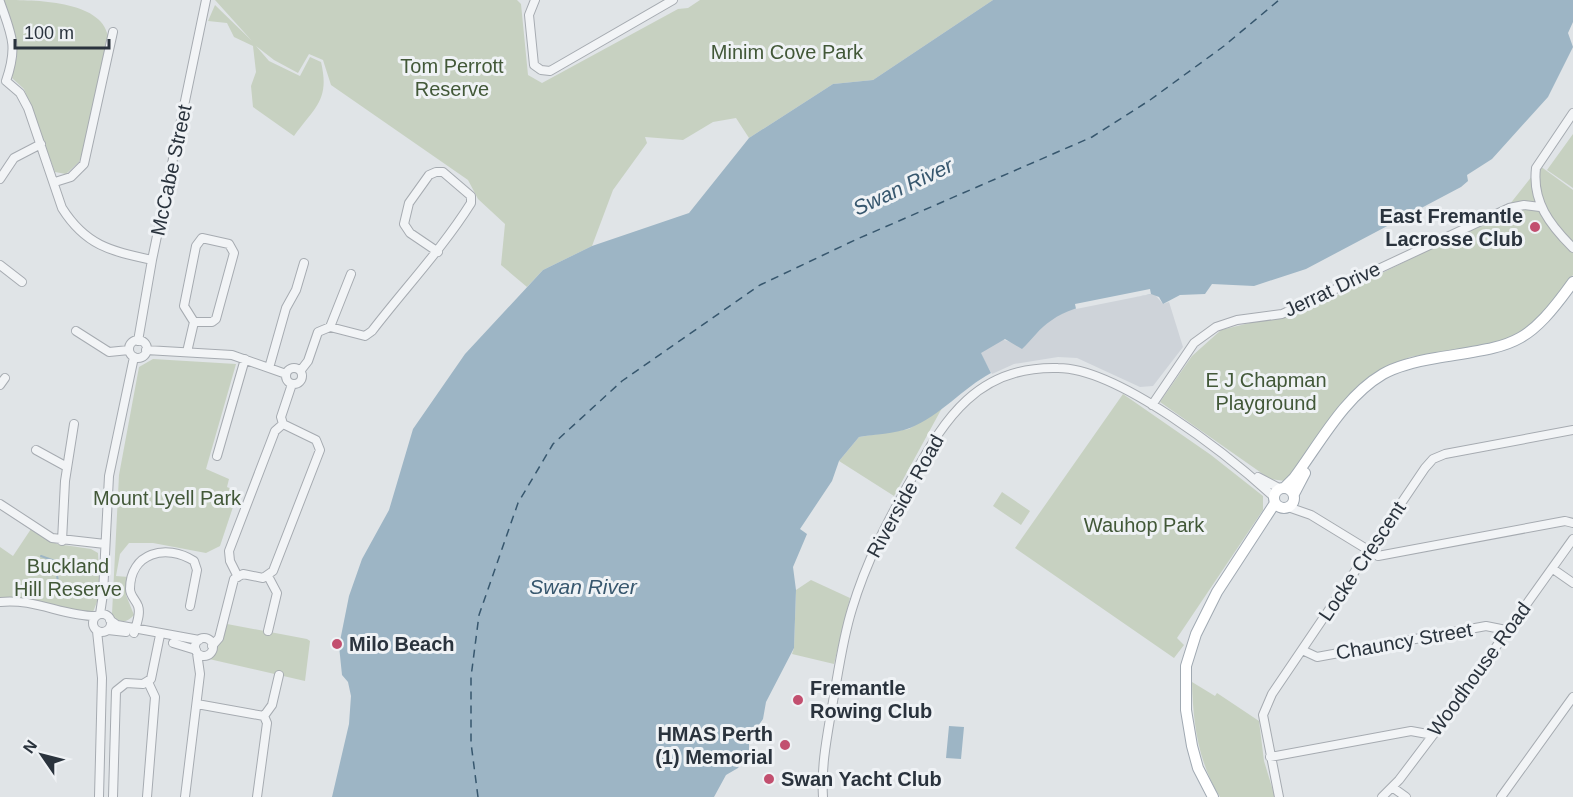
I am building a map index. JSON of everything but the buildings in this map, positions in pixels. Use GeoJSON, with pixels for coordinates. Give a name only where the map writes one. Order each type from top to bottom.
{"type":"FeatureCollection","features":[{"type":"Feature","properties":{"kind":"main road"},"geometry":{"type":"LineString","coordinates":[[1220,797],[1202,766],[1197,744],[1191,708],[1193,660],[1201,635],[1231,576],[1284,498],[1294,478],[1342,412],[1371,382],[1391,370],[1411,363],[1490,350],[1512,343],[1541,324],[1573,282]]}},
{"type":"Feature","properties":{"kind":"main road"},"geometry":{"type":"LineString","coordinates":[[1213,797],[1198,768],[1185,710],[1186,666],[1196,634],[1217,592],[1284,498],[1344,419],[1371,388],[1404,370],[1512,348],[1542,329],[1573,291]]}},
{"type":"Feature","properties":{"kind":"street"},"geometry":{"type":"LineString","coordinates":[[535,0],[529,15],[534,65],[550,72],[673,0]]}},
{"type":"Feature","properties":{"kind":"street","name":"McCabe Street"},"geometry":{"type":"LineString","coordinates":[[138,341],[152,260],[205,1]]}},
{"type":"Feature","properties":{"kind":"street"},"geometry":{"type":"LineString","coordinates":[[0,2],[13,41],[14,59],[3,81],[24,101],[55,182],[62,208],[72,223],[102,248],[152,260]]}},
{"type":"Feature","properties":{"kind":"street"},"geometry":{"type":"LineString","coordinates":[[55,182],[71,177],[84,164],[113,32]]}},
{"type":"Feature","properties":{"kind":"street"},"geometry":{"type":"LineString","coordinates":[[1573,113],[1536,168],[1535,182],[1540,207],[1573,248]]}},
{"type":"Feature","properties":{"kind":"street"},"geometry":{"type":"LineString","coordinates":[[0,179],[14,158],[41,144]]}},
{"type":"Feature","properties":{"kind":"street"},"geometry":{"type":"LineString","coordinates":[[185,797],[197,704],[200,653],[206,642],[220,631],[234,579],[243,574],[263,579],[273,572],[320,450],[316,440],[286,429],[283,424],[281,417],[292,384],[302,380],[301,370],[308,361],[318,332],[330,327],[365,336],[438,252],[471,203],[468,190],[444,172],[429,175],[409,203],[404,224],[410,233],[438,252]]}},
{"type":"Feature","properties":{"kind":"street","name":"Jerrat Drive"},"geometry":{"type":"LineString","coordinates":[[1152,405],[1194,343],[1216,327],[1237,320],[1288,311],[1509,208],[1524,205],[1540,207]]}},
{"type":"Feature","properties":{"kind":"street"},"geometry":{"type":"LineString","coordinates":[[187,352],[194,322],[184,306],[197,243],[202,238],[225,243],[232,247],[234,253],[218,314],[212,322],[194,322]]}},
{"type":"Feature","properties":{"kind":"street"},"geometry":{"type":"LineString","coordinates":[[269,368],[286,308],[296,290],[303,263]]}},
{"type":"Feature","properties":{"kind":"street"},"geometry":{"type":"LineString","coordinates":[[0,266],[22,282]]}},
{"type":"Feature","properties":{"kind":"street"},"geometry":{"type":"LineString","coordinates":[[330,327],[351,274]]}},
{"type":"Feature","properties":{"kind":"street"},"geometry":{"type":"LineString","coordinates":[[76,331],[109,352],[131,354],[142,357],[146,350],[144,343],[133,342],[131,354],[109,476],[104,594],[110,619]]}},
{"type":"Feature","properties":{"kind":"street"},"geometry":{"type":"LineString","coordinates":[[146,350],[231,355],[286,374]]}},
{"type":"Feature","properties":{"kind":"street"},"geometry":{"type":"LineString","coordinates":[[217,456],[245,359]]}},
{"type":"Feature","properties":{"kind":"street"},"geometry":{"type":"LineString","coordinates":[[286,374],[291,368],[301,370]]}},
{"type":"Feature","properties":{"kind":"street","name":"Riverside Road"},"geometry":{"type":"LineString","coordinates":[[823,797],[823,764],[852,609],[881,533],[934,440],[951,416],[990,383],[1015,372],[1044,368],[1085,371],[1111,380],[1152,405],[1284,498],[1368,552]]}},
{"type":"Feature","properties":{"kind":"street"},"geometry":{"type":"LineString","coordinates":[[286,374],[292,384]]}},
{"type":"Feature","properties":{"kind":"street"},"geometry":{"type":"LineString","coordinates":[[62,541],[67,467],[74,424]]}},
{"type":"Feature","properties":{"kind":"street"},"geometry":{"type":"LineString","coordinates":[[238,577],[230,561],[229,551],[275,431],[283,424]]}},
{"type":"Feature","properties":{"kind":"street","name":"Locke Crescent"},"geometry":{"type":"LineString","coordinates":[[1279,797],[1263,715],[1272,694],[1433,459],[1445,454],[1573,430]]}},
{"type":"Feature","properties":{"kind":"street"},"geometry":{"type":"LineString","coordinates":[[36,450],[67,467]]}},
{"type":"Feature","properties":{"kind":"street"},"geometry":{"type":"LineString","coordinates":[[0,504],[39,532],[62,541],[105,544]]}},
{"type":"Feature","properties":{"kind":"street"},"geometry":{"type":"LineString","coordinates":[[1368,552],[1384,555],[1565,521],[1573,523]]}},
{"type":"Feature","properties":{"kind":"street","name":"Woodhouse Road"},"geometry":{"type":"LineString","coordinates":[[1382,797],[1433,735],[1573,539]]}},
{"type":"Feature","properties":{"kind":"street"},"geometry":{"type":"LineString","coordinates":[[135,631],[139,607],[130,589],[135,567],[143,557],[161,551],[194,561],[197,570],[190,606]]}},
{"type":"Feature","properties":{"kind":"street"},"geometry":{"type":"LineString","coordinates":[[1553,568],[1573,583]]}},
{"type":"Feature","properties":{"kind":"street"},"geometry":{"type":"LineString","coordinates":[[268,576],[276,593],[268,631]]}},
{"type":"Feature","properties":{"kind":"street"},"geometry":{"type":"LineString","coordinates":[[99,797],[100,630],[98,615],[104,594]]}},
{"type":"Feature","properties":{"kind":"street"},"geometry":{"type":"LineString","coordinates":[[0,602],[38,604],[79,617],[100,630],[135,631]]}},
{"type":"Feature","properties":{"kind":"street"},"geometry":{"type":"LineString","coordinates":[[79,617],[98,615],[135,631],[160,637],[206,642]]}},
{"type":"Feature","properties":{"kind":"street"},"geometry":{"type":"LineString","coordinates":[[100,630],[110,619]]}},
{"type":"Feature","properties":{"kind":"street","name":"Chauncy Street"},"geometry":{"type":"LineString","coordinates":[[1302,650],[1317,657],[1486,626],[1506,630]]}},
{"type":"Feature","properties":{"kind":"street"},"geometry":{"type":"LineString","coordinates":[[160,637],[200,653]]}},
{"type":"Feature","properties":{"kind":"street"},"geometry":{"type":"LineString","coordinates":[[113,797],[116,691],[126,683],[148,682],[152,679],[160,637]]}},
{"type":"Feature","properties":{"kind":"street"},"geometry":{"type":"LineString","coordinates":[[200,653],[206,642]]}},
{"type":"Feature","properties":{"kind":"street"},"geometry":{"type":"LineString","coordinates":[[264,716],[272,705],[279,675]]}},
{"type":"Feature","properties":{"kind":"street"},"geometry":{"type":"LineString","coordinates":[[147,797],[155,697],[148,682]]}},
{"type":"Feature","properties":{"kind":"street"},"geometry":{"type":"LineString","coordinates":[[1501,797],[1573,697]]}},
{"type":"Feature","properties":{"kind":"street"},"geometry":{"type":"LineString","coordinates":[[197,704],[264,716]]}},
{"type":"Feature","properties":{"kind":"street"},"geometry":{"type":"LineString","coordinates":[[257,797],[267,723],[264,716]]}},
{"type":"Feature","properties":{"kind":"street"},"geometry":{"type":"LineString","coordinates":[[1270,757],[1411,732],[1433,735]]}},
{"type":"Feature","properties":{"kind":"street"},"geometry":{"type":"LineString","coordinates":[[1392,787],[1406,797]]}},
{"type":"Feature","properties":{"kind":"shaded area"},"geometry":{"type":"Polygon","coordinates":[[[1150,289],[1163,304],[1169,302],[1183,347],[1153,386],[1140,387],[1077,358],[1058,357],[1014,364],[992,374],[967,330],[1015,343],[1028,339],[1054,317],[1067,310],[1150,289]]]}},
{"type":"Feature","properties":{"kind":"green space"},"geometry":{"type":"Polygon","coordinates":[[[3,0],[48,2],[80,9],[93,15],[103,24],[108,36],[84,149],[79,162],[66,174],[55,172],[24,89],[12,78],[17,55],[16,38],[3,0]]]}},
{"type":"Feature","properties":{"kind":"green space"},"geometry":{"type":"Polygon","coordinates":[[[215,0],[517,0],[521,4],[528,75],[542,83],[678,9],[688,8],[700,0],[993,0],[873,80],[833,84],[749,138],[736,118],[713,122],[683,140],[645,137],[647,143],[613,190],[592,246],[543,270],[527,287],[501,265],[505,224],[478,199],[468,180],[331,85],[323,60],[309,54],[298,73],[274,60],[256,46],[269,61],[300,76],[310,57],[321,62],[324,86],[319,102],[294,136],[253,107],[251,86],[256,72],[253,46],[234,37],[227,23],[208,21],[215,5],[252,41],[215,0]]]}},
{"type":"Feature","properties":{"kind":"green space"},"geometry":{"type":"Polygon","coordinates":[[[1573,134],[1573,188],[1547,170],[1573,134]]]}},
{"type":"Feature","properties":{"kind":"green space","name":"E J Chapman Playground"},"geometry":{"type":"Polygon","coordinates":[[[1540,166],[1573,190],[1573,275],[1546,313],[1516,335],[1494,343],[1410,357],[1373,374],[1353,391],[1285,481],[1270,479],[1160,402],[1192,356],[1221,330],[1311,308],[1502,214],[1540,166]]]}},
{"type":"Feature","properties":{"kind":"green space","name":"Mount Lyell Park"},"geometry":{"type":"Polygon","coordinates":[[[153,359],[236,364],[206,469],[229,479],[227,487],[238,492],[220,546],[206,553],[153,543],[129,543],[120,554],[116,576],[129,577],[126,595],[134,615],[122,621],[112,614],[119,475],[139,367],[153,359]]]}},
{"type":"Feature","properties":{"kind":"green space","name":"Wauhop Park"},"geometry":{"type":"Polygon","coordinates":[[[1123,394],[1211,455],[1263,496],[1263,510],[1177,638],[1184,645],[1174,658],[1015,548],[1123,394]]]}},
{"type":"Feature","properties":{"kind":"green space"},"geometry":{"type":"Polygon","coordinates":[[[942,408],[894,496],[839,461],[859,437],[909,429],[942,408]]]}},
{"type":"Feature","properties":{"kind":"green space"},"geometry":{"type":"Polygon","coordinates":[[[1002,492],[1030,511],[1021,525],[993,506],[1002,492]]]}},
{"type":"Feature","properties":{"kind":"green space","name":"Buckland Hill Reserve"},"geometry":{"type":"Polygon","coordinates":[[[31,529],[57,544],[91,549],[98,553],[100,594],[93,612],[70,610],[24,599],[0,598],[0,547],[13,556],[31,529]]]}},
{"type":"Feature","properties":{"kind":"green space"},"geometry":{"type":"Polygon","coordinates":[[[811,580],[850,598],[834,664],[792,654],[796,590],[811,580]]]}},
{"type":"Feature","properties":{"kind":"green space"},"geometry":{"type":"Polygon","coordinates":[[[227,624],[310,641],[305,681],[209,659],[222,640],[227,624]]]}},
{"type":"Feature","properties":{"kind":"green space"},"geometry":{"type":"Polygon","coordinates":[[[1192,682],[1215,696],[1217,693],[1259,721],[1264,761],[1275,797],[1220,797],[1206,770],[1198,742],[1192,682]]]}},
{"type":"Feature","properties":{"kind":"water","name":"Swan River"},"geometry":{"type":"Polygon","coordinates":[[[993,0],[1573,0],[1573,22],[1568,33],[1573,47],[1548,97],[1492,159],[1467,175],[1468,181],[1461,187],[1306,269],[1254,286],[1212,284],[1205,294],[1180,295],[1163,304],[1159,297],[1151,294],[1099,302],[1074,309],[1047,323],[1022,349],[1005,339],[981,353],[991,373],[921,423],[898,432],[859,437],[839,461],[832,481],[800,529],[807,534],[793,567],[796,590],[794,648],[766,702],[763,719],[749,739],[749,752],[738,768],[726,775],[714,797],[332,797],[349,724],[351,696],[348,682],[342,675],[339,646],[349,596],[362,559],[389,510],[413,429],[465,354],[543,270],[592,246],[689,213],[749,138],[833,84],[873,80],[993,0]]]}},
{"type":"Feature","properties":{"kind":"water"},"geometry":{"type":"Polygon","coordinates":[[[949,726],[964,727],[961,759],[946,758],[949,726]]]}},
{"type":"Feature","properties":{"kind":"pier"},"geometry":{"type":"Polygon","coordinates":[[[1150,289],[1151,294],[1076,309],[1075,304],[1150,289]]]}},
{"type":"Feature","properties":{"kind":"waterway"},"geometry":{"type":"LineString","coordinates":[[41,556],[55,561],[58,582],[63,584]]}},
{"type":"Feature","properties":{"kind":"ferry route"},"geometry":{"type":"LineString","coordinates":[[478,797],[471,743],[471,677],[479,615],[518,503],[553,444],[622,381],[760,285],[855,240],[1092,137],[1150,100],[1224,46],[1279,0]]}},
{"type":"Feature","properties":{"kind":"place","name":"East Fremantle Lacrosse Club"},"geometry":{"type":"Point","coordinates":[1535,227]}},
{"type":"Feature","properties":{"kind":"place","name":"Milo Beach"},"geometry":{"type":"Point","coordinates":[337,644]}},
{"type":"Feature","properties":{"kind":"place","name":"Fremantle Rowing Club"},"geometry":{"type":"Point","coordinates":[798,700]}},
{"type":"Feature","properties":{"kind":"place","name":"HMAS Perth (1) Memorial"},"geometry":{"type":"Point","coordinates":[785,745]}},
{"type":"Feature","properties":{"kind":"place","name":"Swan Yacht Club"},"geometry":{"type":"Point","coordinates":[769,779]}},
{"type":"Feature","properties":{"kind":"park label","name":"Minim Cove Park"},"geometry":{"type":"Point","coordinates":[787,52]}},
{"type":"Feature","properties":{"kind":"park label","name":"Tom Perrott Reserve"},"geometry":{"type":"Point","coordinates":[452,78]}}]}
